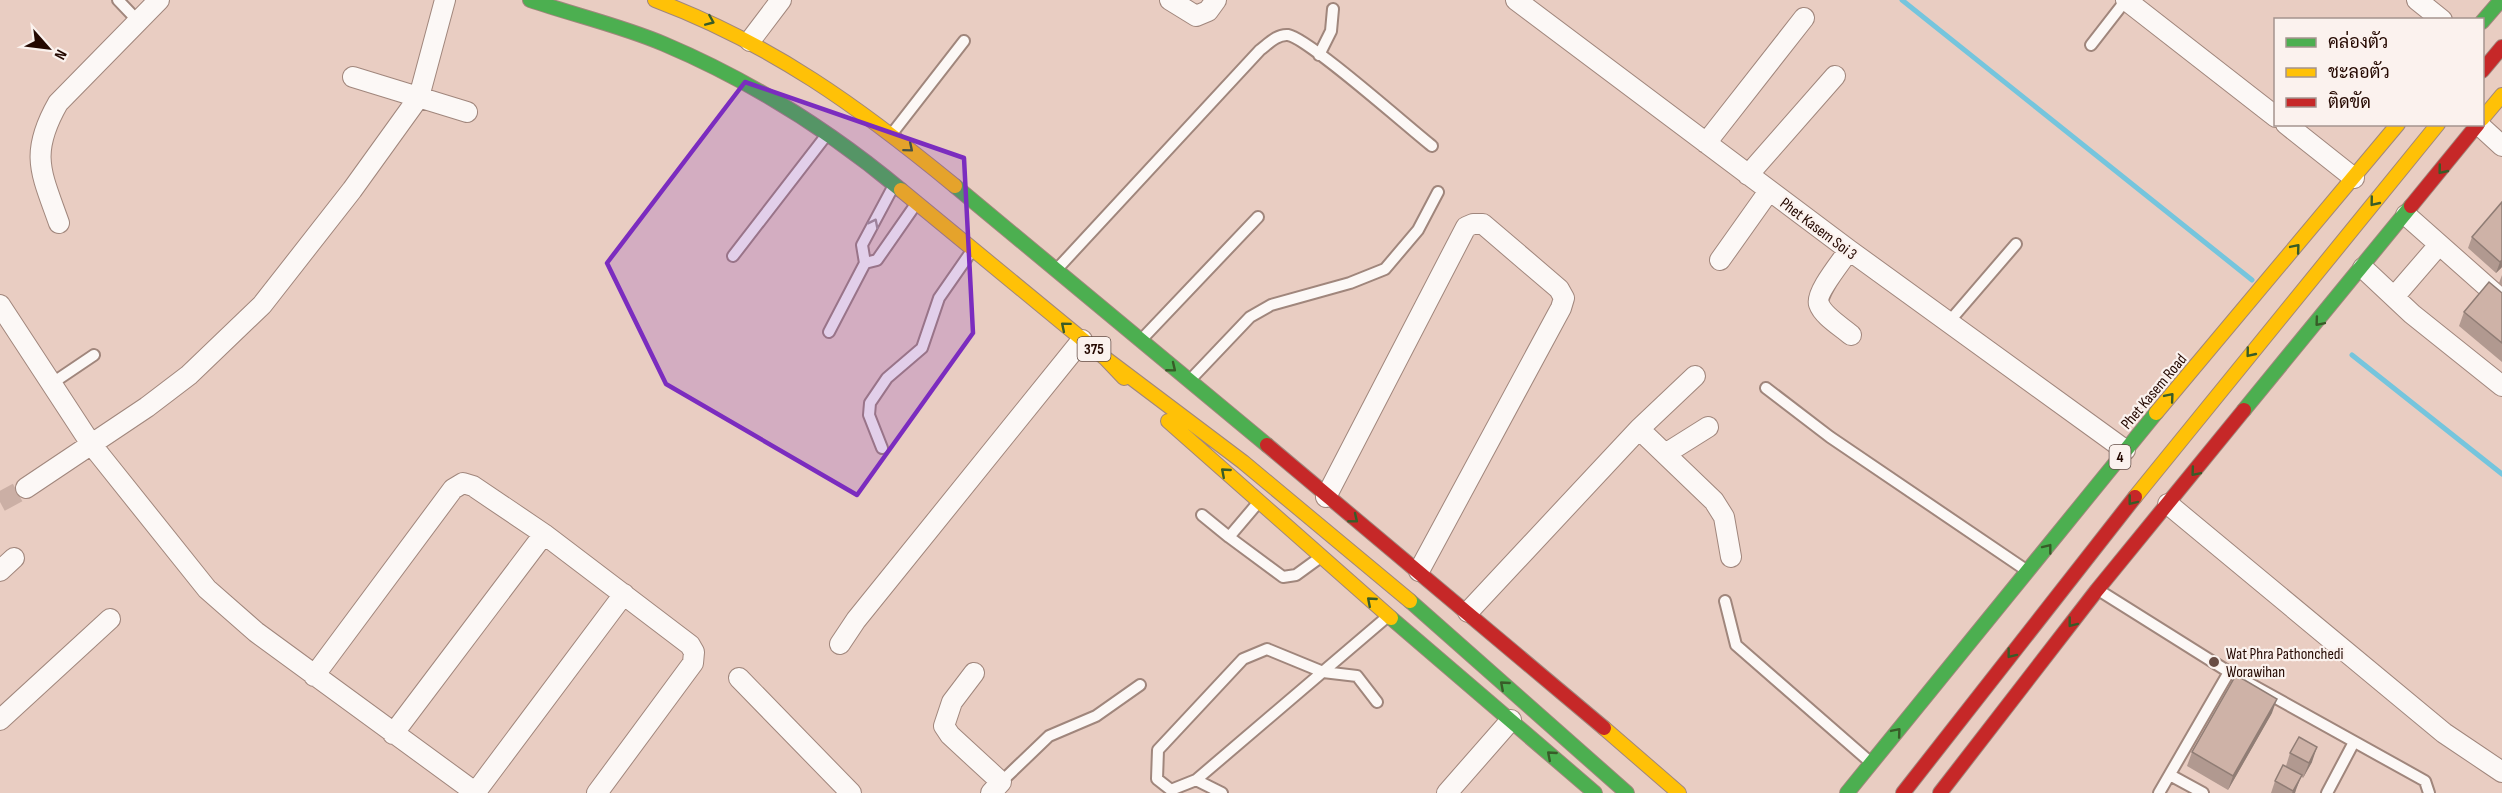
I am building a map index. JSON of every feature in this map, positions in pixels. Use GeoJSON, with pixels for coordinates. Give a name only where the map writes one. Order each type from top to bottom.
{"type":"FeatureCollection","features":[{"type":"Feature","properties":{"kind":"main road","name":"375"},"geometry":{"type":"LineString","coordinates":[[530,0],[664,44],[743,82],[827,134],[894,184],[1105,358],[1143,398],[1259,502],[1595,793]]}},
{"type":"Feature","properties":{"kind":"main road","name":"375"},"geometry":{"type":"LineString","coordinates":[[655,0],[712,22],[750,41],[812,77],[892,134],[1326,497],[1468,612],[1679,793]]}},
{"type":"Feature","properties":{"kind":"main road"},"geometry":{"type":"LineString","coordinates":[[2484,20],[2497,4]]}},
{"type":"Feature","properties":{"kind":"main road"},"geometry":{"type":"LineString","coordinates":[[2484,68],[2502,47]]}},
{"type":"Feature","properties":{"kind":"main road"},"geometry":{"type":"LineString","coordinates":[[2484,117],[2502,95]]}},
{"type":"Feature","properties":{"kind":"main road","name":"Phet Kasem Road"},"geometry":{"type":"LineString","coordinates":[[1847,793],[2029,572],[2125,450],[2396,126]]}},
{"type":"Feature","properties":{"kind":"main road"},"geometry":{"type":"LineString","coordinates":[[1903,793],[2207,405],[2436,126]]}},
{"type":"Feature","properties":{"kind":"main road"},"geometry":{"type":"LineString","coordinates":[[1940,793],[2097,590],[2363,268],[2476,126]]}},
{"type":"Feature","properties":{"kind":"main road"},"geometry":{"type":"LineString","coordinates":[[1105,358],[1243,462],[1363,559],[1627,793]]}},
{"type":"Feature","properties":{"kind":"street"},"geometry":{"type":"LineString","coordinates":[[59,223],[39,168],[42,140],[47,123],[58,103],[159,0]]}},
{"type":"Feature","properties":{"kind":"street"},"geometry":{"type":"LineString","coordinates":[[26,488],[147,407],[189,375],[262,305],[352,190],[419,97],[445,0]]}},
{"type":"Feature","properties":{"kind":"street"},"geometry":{"type":"LineString","coordinates":[[750,41],[781,0]]}},
{"type":"Feature","properties":{"kind":"street"},"geometry":{"type":"LineString","coordinates":[[1170,0],[1196,16],[1208,11],[1216,0]]}},
{"type":"Feature","properties":{"kind":"street","name":"Phet Kasem Soi 3"},"geometry":{"type":"LineString","coordinates":[[1516,0],[1849,250],[2125,450]]}},
{"type":"Feature","properties":{"kind":"street"},"geometry":{"type":"LineString","coordinates":[[2126,0],[2274,115]]}},
{"type":"Feature","properties":{"kind":"street"},"geometry":{"type":"LineString","coordinates":[[2417,0],[2440,18]]}},
{"type":"Feature","properties":{"kind":"street"},"geometry":{"type":"LineString","coordinates":[[1706,143],[1804,18]]}},
{"type":"Feature","properties":{"kind":"street"},"geometry":{"type":"LineString","coordinates":[[1748,175],[1835,76]]}},
{"type":"Feature","properties":{"kind":"street"},"geometry":{"type":"LineString","coordinates":[[353,78],[467,112]]}},
{"type":"Feature","properties":{"kind":"street"},"geometry":{"type":"LineString","coordinates":[[2289,126],[2354,178]]}},
{"type":"Feature","properties":{"kind":"street"},"geometry":{"type":"LineString","coordinates":[[2480,126],[2502,146]]}},
{"type":"Feature","properties":{"kind":"street"},"geometry":{"type":"LineString","coordinates":[[1720,260],[1769,190]]}},
{"type":"Feature","properties":{"kind":"street"},"geometry":{"type":"LineString","coordinates":[[2406,215],[2438,246],[2502,300]]}},
{"type":"Feature","properties":{"kind":"street"},"geometry":{"type":"LineString","coordinates":[[1326,497],[1466,227],[1483,224],[1559,289],[1564,298],[1562,308],[1419,571]]}},
{"type":"Feature","properties":{"kind":"street"},"geometry":{"type":"LineString","coordinates":[[2394,297],[2438,246]]}},
{"type":"Feature","properties":{"kind":"street"},"geometry":{"type":"LineString","coordinates":[[1849,250],[1819,295],[1819,304],[1851,335]]}},
{"type":"Feature","properties":{"kind":"street"},"geometry":{"type":"LineString","coordinates":[[2363,268],[2394,297],[2502,386]]}},
{"type":"Feature","properties":{"kind":"street"},"geometry":{"type":"LineString","coordinates":[[0,305],[91,444],[207,589],[256,632],[314,676],[476,793],[624,594]]}},
{"type":"Feature","properties":{"kind":"street"},"geometry":{"type":"LineString","coordinates":[[840,644],[1082,340]]}},
{"type":"Feature","properties":{"kind":"street"},"geometry":{"type":"LineString","coordinates":[[1468,612],[1639,429],[1695,376]]}},
{"type":"Feature","properties":{"kind":"street"},"geometry":{"type":"LineString","coordinates":[[1665,454],[1708,428]]}},
{"type":"Feature","properties":{"kind":"street"},"geometry":{"type":"LineString","coordinates":[[1639,429],[1714,501],[1724,517],[1731,557]]}},
{"type":"Feature","properties":{"kind":"street"},"geometry":{"type":"LineString","coordinates":[[314,676],[453,489],[463,483],[473,486],[544,534],[624,594],[690,645],[694,652],[693,663],[597,793]]}},
{"type":"Feature","properties":{"kind":"street"},"geometry":{"type":"LineString","coordinates":[[2168,504],[2444,732],[2502,772]]}},
{"type":"Feature","properties":{"kind":"street"},"geometry":{"type":"LineString","coordinates":[[393,734],[544,534]]}},
{"type":"Feature","properties":{"kind":"street"},"geometry":{"type":"LineString","coordinates":[[0,720],[110,619]]}},
{"type":"Feature","properties":{"kind":"street"},"geometry":{"type":"LineString","coordinates":[[974,673],[952,702],[944,726],[996,788]]}},
{"type":"Feature","properties":{"kind":"street"},"geometry":{"type":"LineString","coordinates":[[739,678],[850,793]]}},
{"type":"Feature","properties":{"kind":"street"},"geometry":{"type":"LineString","coordinates":[[1447,793],[1511,720]]}},
{"type":"Feature","properties":{"kind":"lane"},"geometry":{"type":"LineString","coordinates":[[117,0],[138,21]]}},
{"type":"Feature","properties":{"kind":"lane"},"geometry":{"type":"LineString","coordinates":[[2091,45],[2126,0]]}},
{"type":"Feature","properties":{"kind":"lane"},"geometry":{"type":"LineString","coordinates":[[1319,55],[1331,31],[1333,9]]}},
{"type":"Feature","properties":{"kind":"lane"},"geometry":{"type":"LineString","coordinates":[[1055,272],[1274,39],[1284,34],[1294,37],[1319,55],[1432,146]]}},
{"type":"Feature","properties":{"kind":"lane"},"geometry":{"type":"LineString","coordinates":[[892,134],[964,41]]}},
{"type":"Feature","properties":{"kind":"lane"},"geometry":{"type":"LineString","coordinates":[[733,256],[827,134]]}},
{"type":"Feature","properties":{"kind":"lane"},"geometry":{"type":"LineString","coordinates":[[829,332],[865,263],[862,245],[894,184]]}},
{"type":"Feature","properties":{"kind":"lane"},"geometry":{"type":"LineString","coordinates":[[1189,382],[1250,317],[1264,309],[1350,283],[1385,269],[1418,230],[1438,192]]}},
{"type":"Feature","properties":{"kind":"lane"},"geometry":{"type":"LineString","coordinates":[[865,263],[877,260],[917,203]]}},
{"type":"Feature","properties":{"kind":"lane"},"geometry":{"type":"LineString","coordinates":[[1140,342],[1258,217]]}},
{"type":"Feature","properties":{"kind":"lane"},"geometry":{"type":"LineString","coordinates":[[1948,323],[2016,244]]}},
{"type":"Feature","properties":{"kind":"lane"},"geometry":{"type":"LineString","coordinates":[[882,448],[869,415],[870,403],[887,378],[922,348],[939,298],[974,250]]}},
{"type":"Feature","properties":{"kind":"lane"},"geometry":{"type":"LineString","coordinates":[[51,384],[94,355]]}},
{"type":"Feature","properties":{"kind":"lane"},"geometry":{"type":"LineString","coordinates":[[1766,388],[1830,437],[2029,572]]}},
{"type":"Feature","properties":{"kind":"lane"},"geometry":{"type":"LineString","coordinates":[[1229,537],[1259,502]]}},
{"type":"Feature","properties":{"kind":"lane"},"geometry":{"type":"LineString","coordinates":[[1202,515],[1229,537],[1289,578],[1321,556]]}},
{"type":"Feature","properties":{"kind":"lane"},"geometry":{"type":"LineString","coordinates":[[2097,590],[2229,672],[2425,781],[2429,793]]}},
{"type":"Feature","properties":{"kind":"lane"},"geometry":{"type":"LineString","coordinates":[[1725,601],[1736,645],[1871,764]]}},
{"type":"Feature","properties":{"kind":"lane"},"geometry":{"type":"LineString","coordinates":[[1377,702],[1357,676],[1323,672],[1267,649],[1244,659],[1158,750],[1157,779],[1171,790],[1196,780],[1323,672],[1388,616]]}},
{"type":"Feature","properties":{"kind":"lane"},"geometry":{"type":"LineString","coordinates":[[2159,793],[2229,672]]}},
{"type":"Feature","properties":{"kind":"lane"},"geometry":{"type":"LineString","coordinates":[[996,788],[1049,736],[1096,716],[1140,685]]}},
{"type":"Feature","properties":{"kind":"lane"},"geometry":{"type":"LineString","coordinates":[[2327,793],[2354,741]]}},
{"type":"Feature","properties":{"kind":"lane"},"geometry":{"type":"LineString","coordinates":[[2169,775],[2203,793]]}},
{"type":"Feature","properties":{"kind":"lane"},"geometry":{"type":"LineString","coordinates":[[1196,780],[1222,793]]}},
{"type":"Feature","properties":{"kind":"highlighted area"},"geometry":{"type":"Polygon","coordinates":[[[745,82],[964,158],[973,333],[857,495],[666,384],[607,263],[745,82]]]}},
{"type":"Feature","properties":{"kind":"building"},"geometry":{"type":"Polygon","coordinates":[[[2502,202],[2502,260],[2500,262],[2472,237],[2502,202]]]}},
{"type":"Feature","properties":{"kind":"building"},"geometry":{"type":"Polygon","coordinates":[[[2489,282],[2502,293],[2502,343],[2464,312],[2489,282]]]}},
{"type":"Feature","properties":{"kind":"building"},"geometry":{"type":"Polygon","coordinates":[[[2236,675],[2277,699],[2233,776],[2192,752],[2236,675]]]}},
{"type":"Feature","properties":{"kind":"building"},"geometry":{"type":"Polygon","coordinates":[[[2299,737],[2317,747],[2309,763],[2290,753],[2299,737]]]}},
{"type":"Feature","properties":{"kind":"building"},"geometry":{"type":"Polygon","coordinates":[[[2283,765],[2302,775],[2293,791],[2275,781],[2283,765]]]}},
{"type":"Feature","properties":{"kind":"waterway"},"geometry":{"type":"LineString","coordinates":[[1902,0],[2252,280]]}},
{"type":"Feature","properties":{"kind":"waterway"},"geometry":{"type":"LineString","coordinates":[[2352,355],[2502,474]]}},
{"type":"Feature","properties":{"kind":"tunnel"},"geometry":{"type":"LineString","coordinates":[[0,502],[26,488]]}},
{"type":"Feature","properties":{"kind":"traffic: fast"},"geometry":{"type":"LineString","coordinates":[[530,0],[615,26],[696,58],[788,108],[846,147],[901,190]]}},
{"type":"Feature","properties":{"kind":"traffic: fast"},"geometry":{"type":"LineString","coordinates":[[2484,20],[2501,0]]}},
{"type":"Feature","properties":{"kind":"traffic: fast"},"geometry":{"type":"LineString","coordinates":[[955,186],[1267,445]]}},
{"type":"Feature","properties":{"kind":"traffic: fast"},"geometry":{"type":"LineString","coordinates":[[2244,410],[2411,206]]}},
{"type":"Feature","properties":{"kind":"traffic: fast"},"geometry":{"type":"LineString","coordinates":[[1847,793],[2156,413]]}},
{"type":"Feature","properties":{"kind":"traffic: fast"},"geometry":{"type":"LineString","coordinates":[[1410,601],[1627,793]]}},
{"type":"Feature","properties":{"kind":"traffic: fast"},"geometry":{"type":"LineString","coordinates":[[1391,618],[1595,793]]}},
{"type":"Feature","properties":{"kind":"traffic: slow"},"geometry":{"type":"LineString","coordinates":[[655,0],[698,17],[776,57],[849,104],[955,186]]}},
{"type":"Feature","properties":{"kind":"traffic: slow"},"geometry":{"type":"LineString","coordinates":[[2484,117],[2502,95]]}},
{"type":"Feature","properties":{"kind":"traffic: slow"},"geometry":{"type":"LineString","coordinates":[[2156,413],[2396,126]]}},
{"type":"Feature","properties":{"kind":"traffic: slow"},"geometry":{"type":"LineString","coordinates":[[2135,497],[2436,126]]}},
{"type":"Feature","properties":{"kind":"traffic: slow"},"geometry":{"type":"LineString","coordinates":[[901,190],[1105,358],[1124,378]]}},
{"type":"Feature","properties":{"kind":"traffic: slow"},"geometry":{"type":"LineString","coordinates":[[1105,358],[1243,462],[1410,601]]}},
{"type":"Feature","properties":{"kind":"traffic: slow"},"geometry":{"type":"LineString","coordinates":[[1168,421],[1391,618]]}},
{"type":"Feature","properties":{"kind":"traffic: slow"},"geometry":{"type":"LineString","coordinates":[[1604,728],[1679,793]]}},
{"type":"Feature","properties":{"kind":"traffic: jam"},"geometry":{"type":"LineString","coordinates":[[2484,69],[2502,47]]}},
{"type":"Feature","properties":{"kind":"traffic: jam"},"geometry":{"type":"LineString","coordinates":[[2411,206],[2476,126]]}},
{"type":"Feature","properties":{"kind":"traffic: jam"},"geometry":{"type":"LineString","coordinates":[[1940,793],[2097,590],[2244,410]]}},
{"type":"Feature","properties":{"kind":"traffic: jam"},"geometry":{"type":"LineString","coordinates":[[1267,445],[1604,728]]}},
{"type":"Feature","properties":{"kind":"traffic: jam"},"geometry":{"type":"LineString","coordinates":[[1903,793],[2135,497]]}},
{"type":"Feature","properties":{"kind":"place","name":"Wat Phra Pathonchedi Worawihan"},"geometry":{"type":"Point","coordinates":[2214,662]}}]}
